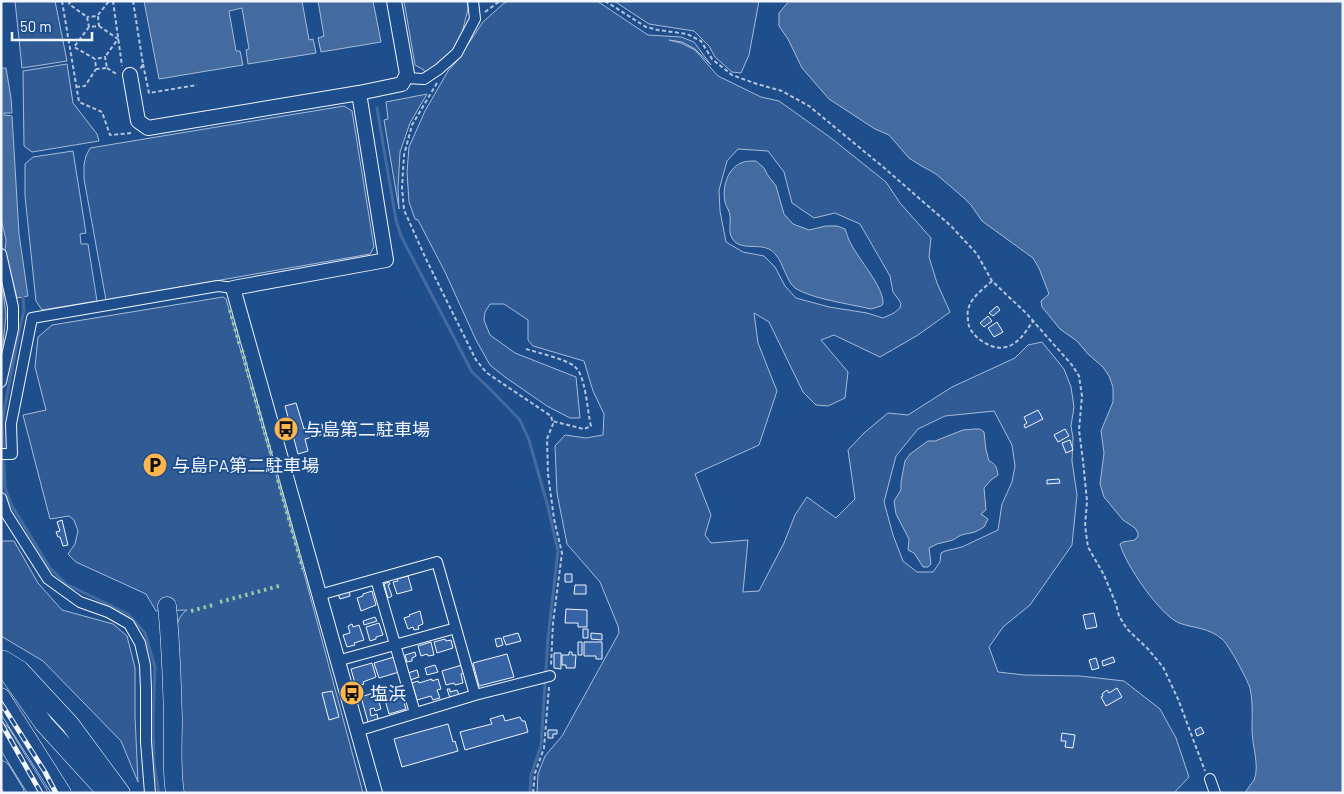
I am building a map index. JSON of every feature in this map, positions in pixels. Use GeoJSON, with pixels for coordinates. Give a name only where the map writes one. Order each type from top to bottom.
{"type":"FeatureCollection","features":[{"type":"Feature","properties":{"kind":"highway"},"geometry":{"type":"LineString","coordinates":[[167,606],[172,661],[173,775],[175,793]]}},
{"type":"Feature","properties":{"kind":"highway"},"geometry":{"type":"LineString","coordinates":[[107,793],[44,724],[1,662],[4,660],[20,670],[70,724],[121,793]]}},
{"type":"Feature","properties":{"kind":"highway"},"geometry":{"type":"LineString","coordinates":[[1,698],[62,793]]}},
{"type":"Feature","properties":{"kind":"highway"},"geometry":{"type":"LineString","coordinates":[[1,733],[38,793]]}},
{"type":"Feature","properties":{"kind":"highway"},"geometry":{"type":"LineString","coordinates":[[1,770],[15,793]]}},
{"type":"Feature","properties":{"kind":"street"},"geometry":{"type":"LineString","coordinates":[[128,73],[138,121],[148,128],[359,93],[402,84],[407,74],[394,1]]}},
{"type":"Feature","properties":{"kind":"street"},"geometry":{"type":"LineString","coordinates":[[405,78],[424,79],[439,70],[457,53],[475,20],[473,1]]}},
{"type":"Feature","properties":{"kind":"street"},"geometry":{"type":"LineString","coordinates":[[5,454],[12,454],[11,424],[32,318],[218,286],[233,288],[386,260],[359,93]]}},
{"type":"Feature","properties":{"kind":"street"},"geometry":{"type":"LineString","coordinates":[[1,254],[13,307],[13,328],[1,382]]}},
{"type":"Feature","properties":{"kind":"street"},"geometry":{"type":"LineString","coordinates":[[233,288],[375,793]]}},
{"type":"Feature","properties":{"kind":"street"},"geometry":{"type":"LineString","coordinates":[[1,498],[6,513],[48,579],[80,602],[108,612],[129,624],[140,643],[145,665],[146,742],[150,793]]}},
{"type":"Feature","properties":{"kind":"street"},"geometry":{"type":"LineString","coordinates":[[319,595],[437,562],[475,696]]}},
{"type":"Feature","properties":{"kind":"street"},"geometry":{"type":"LineString","coordinates":[[376,579],[414,713]]}},
{"type":"Feature","properties":{"kind":"street"},"geometry":{"type":"LineString","coordinates":[[337,661],[456,628]]}},
{"type":"Feature","properties":{"kind":"street"},"geometry":{"type":"LineString","coordinates":[[357,731],[414,713],[547,677]]}},
{"type":"Feature","properties":{"kind":"street"},"geometry":{"type":"LineString","coordinates":[[1210,779],[1216,793]]}},
{"type":"Feature","properties":{"kind":"path"},"geometry":{"type":"LineString","coordinates":[[87,17],[98,16],[111,1]]}},
{"type":"Feature","properties":{"kind":"path"},"geometry":{"type":"LineString","coordinates":[[111,1],[118,39],[128,73]]}},
{"type":"Feature","properties":{"kind":"path"},"geometry":{"type":"LineString","coordinates":[[133,1],[149,93],[197,85]]}},
{"type":"Feature","properties":{"kind":"path"},"geometry":{"type":"LineString","coordinates":[[475,20],[500,1]]}},
{"type":"Feature","properties":{"kind":"path"},"geometry":{"type":"LineString","coordinates":[[606,1],[646,26],[658,30],[687,34],[701,41],[712,59],[732,76],[782,91],[809,106],[951,226],[978,254],[992,281],[1033,321],[1072,365],[1079,376],[1082,396],[1078,430],[1087,501],[1084,526],[1088,547],[1104,575],[1119,616],[1127,629],[1163,667],[1210,779]]}},
{"type":"Feature","properties":{"kind":"path"},"geometry":{"type":"LineString","coordinates":[[89,27],[87,17],[70,2],[62,3],[79,102],[102,112],[110,135],[132,133]]}},
{"type":"Feature","properties":{"kind":"path"},"geometry":{"type":"LineString","coordinates":[[98,16],[99,26]]}},
{"type":"Feature","properties":{"kind":"path"},"geometry":{"type":"LineString","coordinates":[[70,48],[74,47],[89,27],[99,26],[118,39]]}},
{"type":"Feature","properties":{"kind":"path"},"geometry":{"type":"LineString","coordinates":[[74,47],[95,59],[105,57],[118,39]]}},
{"type":"Feature","properties":{"kind":"path"},"geometry":{"type":"LineString","coordinates":[[105,57],[107,68]]}},
{"type":"Feature","properties":{"kind":"path"},"geometry":{"type":"LineString","coordinates":[[76,87],[85,86],[96,69],[95,59]]}},
{"type":"Feature","properties":{"kind":"path"},"geometry":{"type":"LineString","coordinates":[[96,69],[107,68],[128,73],[143,64]]}},
{"type":"Feature","properties":{"kind":"path"},"geometry":{"type":"LineString","coordinates":[[438,80],[412,125],[404,155],[402,188],[404,210],[476,360],[487,373],[551,416],[553,424],[547,439],[548,474],[554,519],[562,552],[547,677],[544,748],[535,772],[533,793]]}},
{"type":"Feature","properties":{"kind":"path"},"geometry":{"type":"LineString","coordinates":[[992,281],[977,294],[968,310],[969,326],[978,339],[992,347],[1005,348],[1018,341],[1033,321]]}},
{"type":"Feature","properties":{"kind":"path"},"geometry":{"type":"LineString","coordinates":[[526,349],[576,367],[582,378],[591,426],[584,429],[552,421]]}},
{"type":"Feature","properties":{"kind":"shaded area"},"geometry":{"type":"Polygon","coordinates":[[[15,1],[55,1],[67,61],[22,68],[15,1]]]}},
{"type":"Feature","properties":{"kind":"shaded area"},"geometry":{"type":"Polygon","coordinates":[[[144,1],[302,1],[309,40],[313,39],[316,53],[248,64],[246,50],[249,49],[242,8],[229,11],[236,51],[240,51],[243,65],[159,79],[144,1]]]}},
{"type":"Feature","properties":{"kind":"shaded area"},"geometry":{"type":"Polygon","coordinates":[[[318,1],[373,1],[381,42],[321,52],[318,38],[324,36],[318,1]]]}},
{"type":"Feature","properties":{"kind":"shaded area"},"geometry":{"type":"Polygon","coordinates":[[[404,1],[467,1],[468,9],[462,33],[453,51],[440,61],[433,70],[425,74],[424,70],[415,65],[404,1]]]}},
{"type":"Feature","properties":{"kind":"shaded area"},"geometry":{"type":"Polygon","coordinates":[[[508,1],[597,1],[648,35],[681,37],[694,42],[711,65],[695,49],[682,42],[669,40],[681,43],[695,50],[718,76],[761,97],[779,101],[831,138],[886,182],[900,203],[931,238],[929,257],[937,283],[950,312],[918,335],[880,357],[834,335],[821,340],[848,372],[845,398],[828,406],[816,405],[803,392],[769,322],[754,313],[758,343],[777,391],[759,445],[695,474],[711,515],[705,535],[711,543],[748,540],[743,592],[759,591],[784,543],[795,515],[807,497],[836,518],[855,499],[848,450],[864,433],[888,413],[908,415],[952,387],[1015,358],[1028,345],[1042,342],[1064,369],[1071,387],[1074,407],[1071,426],[1073,438],[1072,461],[1077,495],[1072,545],[1030,605],[1003,627],[989,647],[998,672],[1024,675],[1080,676],[1124,681],[1160,709],[1176,738],[1189,777],[1174,793],[537,793],[538,774],[545,756],[562,736],[619,633],[618,626],[600,582],[567,544],[557,493],[555,446],[565,435],[586,438],[603,435],[604,414],[593,391],[584,361],[533,346],[528,340],[528,320],[504,304],[490,304],[485,312],[484,320],[490,335],[515,353],[576,377],[580,418],[570,418],[547,406],[490,365],[476,340],[445,272],[418,220],[415,219],[409,202],[407,172],[409,147],[425,111],[448,71],[483,22],[508,1]],[[738,149],[727,161],[719,190],[720,211],[726,242],[743,252],[764,256],[775,267],[785,286],[796,298],[883,318],[900,308],[901,303],[893,292],[890,276],[860,224],[835,213],[814,218],[792,203],[784,172],[768,151],[738,149]],[[994,411],[945,416],[918,429],[896,456],[884,502],[893,535],[903,561],[917,572],[933,572],[940,562],[941,553],[962,547],[998,530],[1002,504],[1012,482],[1015,466],[1012,445],[994,411]]]}},
{"type":"Feature","properties":{"kind":"shaded area"},"geometry":{"type":"Polygon","coordinates":[[[614,1],[759,1],[749,55],[741,73],[732,72],[715,57],[709,46],[694,31],[649,24],[614,1]]]}},
{"type":"Feature","properties":{"kind":"shaded area"},"geometry":{"type":"Polygon","coordinates":[[[789,1],[1343,1],[1343,793],[1245,793],[1254,780],[1256,768],[1252,736],[1251,693],[1245,677],[1222,639],[1207,630],[1179,623],[1171,618],[1153,600],[1136,576],[1120,544],[1135,540],[1138,533],[1135,528],[1123,520],[1104,497],[1100,484],[1104,453],[1101,431],[1113,402],[1113,387],[1109,376],[1103,367],[1077,341],[1060,329],[1042,307],[1041,301],[1049,294],[1033,258],[982,221],[964,198],[936,174],[909,158],[889,135],[875,129],[829,99],[802,68],[788,39],[779,26],[779,13],[789,1]]]}},
{"type":"Feature","properties":{"kind":"shaded area"},"geometry":{"type":"Polygon","coordinates":[[[67,64],[73,103],[97,134],[99,141],[32,152],[24,146],[23,71],[67,64]]]}},
{"type":"Feature","properties":{"kind":"shaded area"},"geometry":{"type":"Polygon","coordinates":[[[1,68],[6,68],[11,98],[12,113],[4,113],[4,115],[12,116],[19,234],[28,296],[17,298],[5,250],[6,240],[1,219],[1,68]]]}},
{"type":"Feature","properties":{"kind":"shaded area"},"geometry":{"type":"Polygon","coordinates":[[[427,94],[410,123],[400,152],[399,209],[384,120],[388,119],[386,102],[427,94]]]}},
{"type":"Feature","properties":{"kind":"shaded area"},"geometry":{"type":"Polygon","coordinates":[[[344,106],[352,111],[374,247],[370,254],[106,300],[84,179],[84,165],[90,148],[344,106]]]}},
{"type":"Feature","properties":{"kind":"shaded area"},"geometry":{"type":"Polygon","coordinates":[[[73,151],[86,233],[80,234],[81,244],[88,244],[97,301],[42,310],[36,301],[25,196],[25,164],[33,157],[73,151]]]}},
{"type":"Feature","properties":{"kind":"shaded area"},"geometry":{"type":"Polygon","coordinates":[[[756,161],[764,168],[776,186],[784,214],[793,224],[809,230],[826,226],[837,226],[845,229],[851,244],[880,290],[883,304],[881,306],[871,309],[802,292],[792,285],[778,258],[771,250],[736,243],[730,233],[730,214],[724,197],[725,185],[729,174],[736,166],[744,162],[756,161]]]}},
{"type":"Feature","properties":{"kind":"shaded area"},"geometry":{"type":"Polygon","coordinates":[[[1,287],[6,315],[3,344],[1,346],[1,287]]]}},
{"type":"Feature","properties":{"kind":"shaded area","name":"与島PA第二駐車場"},"geometry":{"type":"Polygon","coordinates":[[[223,297],[226,299],[305,577],[363,793],[182,793],[175,632],[179,619],[187,610],[156,611],[146,594],[76,562],[68,554],[75,544],[78,531],[74,520],[69,516],[50,519],[23,415],[46,410],[35,367],[38,337],[52,325],[223,297]]]}},
{"type":"Feature","properties":{"kind":"shaded area"},"geometry":{"type":"Polygon","coordinates":[[[980,429],[984,432],[989,461],[996,466],[998,475],[984,488],[986,510],[981,514],[988,519],[984,527],[975,532],[961,535],[953,540],[929,548],[931,564],[928,567],[923,567],[914,553],[908,550],[909,539],[896,514],[894,501],[901,490],[905,461],[910,454],[928,441],[935,441],[963,430],[980,429]]]}},
{"type":"Feature","properties":{"kind":"shaded area"},"geometry":{"type":"Polygon","coordinates":[[[1,541],[14,541],[38,583],[62,610],[113,624],[127,636],[135,668],[138,782],[121,741],[43,661],[1,636],[1,541]]]}},
{"type":"Feature","properties":{"kind":"building"},"geometry":{"type":"Polygon","coordinates":[[[997,306],[1000,310],[993,316],[989,313],[997,306]]]}},
{"type":"Feature","properties":{"kind":"building"},"geometry":{"type":"Polygon","coordinates":[[[988,316],[992,321],[984,327],[980,323],[988,316]]]}},
{"type":"Feature","properties":{"kind":"building"},"geometry":{"type":"Polygon","coordinates":[[[997,322],[1003,332],[994,337],[988,328],[997,322]]]}},
{"type":"Feature","properties":{"kind":"building"},"geometry":{"type":"Polygon","coordinates":[[[296,403],[304,429],[322,424],[324,434],[305,439],[308,451],[298,454],[285,406],[296,403]]]}},
{"type":"Feature","properties":{"kind":"building"},"geometry":{"type":"Polygon","coordinates":[[[1038,410],[1043,419],[1025,428],[1024,425],[1027,423],[1024,417],[1038,410]]]}},
{"type":"Feature","properties":{"kind":"building"},"geometry":{"type":"Polygon","coordinates":[[[1065,429],[1069,436],[1058,442],[1054,435],[1065,429]]]}},
{"type":"Feature","properties":{"kind":"building"},"geometry":{"type":"Polygon","coordinates":[[[1070,440],[1073,450],[1066,453],[1062,443],[1070,440]]]}},
{"type":"Feature","properties":{"kind":"building"},"geometry":{"type":"Polygon","coordinates":[[[1059,479],[1060,483],[1047,484],[1047,480],[1059,479]]]}},
{"type":"Feature","properties":{"kind":"building"},"geometry":{"type":"Polygon","coordinates":[[[62,520],[68,545],[63,546],[56,532],[60,531],[57,522],[62,520]]]}},
{"type":"Feature","properties":{"kind":"building"},"geometry":{"type":"Polygon","coordinates":[[[565,574],[572,574],[572,582],[565,582],[565,574]]]}},
{"type":"Feature","properties":{"kind":"building"},"geometry":{"type":"Polygon","coordinates":[[[408,576],[412,590],[397,594],[393,582],[408,576]]]}},
{"type":"Feature","properties":{"kind":"building"},"geometry":{"type":"Polygon","coordinates":[[[389,582],[390,584],[388,585],[392,596],[388,598],[384,584],[389,582]]]}},
{"type":"Feature","properties":{"kind":"building"},"geometry":{"type":"Polygon","coordinates":[[[575,585],[586,585],[586,594],[574,594],[575,585]]]}},
{"type":"Feature","properties":{"kind":"building"},"geometry":{"type":"Polygon","coordinates":[[[349,591],[350,596],[340,599],[338,594],[349,591]]]}},
{"type":"Feature","properties":{"kind":"building"},"geometry":{"type":"Polygon","coordinates":[[[372,591],[376,605],[361,611],[357,598],[372,591]]]}},
{"type":"Feature","properties":{"kind":"building"},"geometry":{"type":"Polygon","coordinates":[[[566,609],[587,610],[587,627],[578,627],[578,623],[565,623],[566,609]]]}},
{"type":"Feature","properties":{"kind":"building"},"geometry":{"type":"Polygon","coordinates":[[[420,611],[423,624],[418,626],[419,629],[414,630],[413,627],[408,629],[404,618],[420,611]]]}},
{"type":"Feature","properties":{"kind":"building"},"geometry":{"type":"Polygon","coordinates":[[[1094,613],[1097,627],[1086,629],[1083,615],[1094,613]]]}},
{"type":"Feature","properties":{"kind":"building"},"geometry":{"type":"Polygon","coordinates":[[[375,617],[377,621],[364,625],[363,621],[375,617]]]}},
{"type":"Feature","properties":{"kind":"building"},"geometry":{"type":"Polygon","coordinates":[[[379,623],[383,635],[370,641],[366,627],[379,623]]]}},
{"type":"Feature","properties":{"kind":"building"},"geometry":{"type":"Polygon","coordinates":[[[352,624],[353,627],[359,625],[364,640],[347,647],[343,635],[350,633],[348,626],[352,624]]]}},
{"type":"Feature","properties":{"kind":"building"},"geometry":{"type":"Polygon","coordinates":[[[583,629],[588,629],[588,638],[583,638],[583,629]]]}},
{"type":"Feature","properties":{"kind":"building"},"geometry":{"type":"Polygon","coordinates":[[[518,633],[521,641],[506,645],[503,637],[518,633]]]}},
{"type":"Feature","properties":{"kind":"building"},"geometry":{"type":"Polygon","coordinates":[[[591,633],[602,634],[602,640],[591,639],[591,633]]]}},
{"type":"Feature","properties":{"kind":"building"},"geometry":{"type":"Polygon","coordinates":[[[501,638],[503,645],[497,647],[495,639],[501,638]]]}},
{"type":"Feature","properties":{"kind":"building"},"geometry":{"type":"Polygon","coordinates":[[[445,639],[446,641],[451,640],[453,648],[437,653],[434,642],[445,639]]]}},
{"type":"Feature","properties":{"kind":"building"},"geometry":{"type":"Polygon","coordinates":[[[431,642],[434,655],[428,656],[427,654],[421,656],[418,646],[431,642]]]}},
{"type":"Feature","properties":{"kind":"building"},"geometry":{"type":"Polygon","coordinates":[[[578,642],[582,642],[582,655],[578,655],[578,642]]]}},
{"type":"Feature","properties":{"kind":"building"},"geometry":{"type":"Polygon","coordinates":[[[584,642],[602,642],[602,659],[596,659],[596,656],[584,656],[584,642]]]}},
{"type":"Feature","properties":{"kind":"building"},"geometry":{"type":"Polygon","coordinates":[[[415,652],[416,656],[412,658],[412,661],[407,662],[405,655],[415,652]]]}},
{"type":"Feature","properties":{"kind":"building"},"geometry":{"type":"Polygon","coordinates":[[[569,652],[572,652],[572,655],[576,655],[575,668],[566,668],[566,665],[562,665],[562,655],[569,655],[569,652]]]}},
{"type":"Feature","properties":{"kind":"building"},"geometry":{"type":"Polygon","coordinates":[[[554,653],[561,653],[561,669],[554,668],[554,653]]]}},
{"type":"Feature","properties":{"kind":"building"},"geometry":{"type":"Polygon","coordinates":[[[507,654],[514,677],[479,686],[473,663],[507,654]]]}},
{"type":"Feature","properties":{"kind":"building"},"geometry":{"type":"Polygon","coordinates":[[[394,657],[399,672],[379,678],[374,663],[394,657]]]}},
{"type":"Feature","properties":{"kind":"building"},"geometry":{"type":"Polygon","coordinates":[[[1113,657],[1115,662],[1103,666],[1102,661],[1113,657]]]}},
{"type":"Feature","properties":{"kind":"building"},"geometry":{"type":"Polygon","coordinates":[[[1096,658],[1099,668],[1092,670],[1089,660],[1096,658]]]}},
{"type":"Feature","properties":{"kind":"building"},"geometry":{"type":"Polygon","coordinates":[[[372,663],[376,677],[356,687],[351,669],[372,663]]]}},
{"type":"Feature","properties":{"kind":"building"},"geometry":{"type":"Polygon","coordinates":[[[435,665],[438,672],[427,675],[425,668],[435,665]]]}},
{"type":"Feature","properties":{"kind":"building"},"geometry":{"type":"Polygon","coordinates":[[[462,665],[464,673],[461,674],[463,683],[446,685],[442,671],[462,665]]]}},
{"type":"Feature","properties":{"kind":"building"},"geometry":{"type":"Polygon","coordinates":[[[417,670],[419,677],[410,680],[408,673],[417,670]]]}},
{"type":"Feature","properties":{"kind":"building"},"geometry":{"type":"Polygon","coordinates":[[[432,679],[432,681],[438,679],[441,689],[437,690],[440,698],[433,700],[431,696],[417,700],[412,683],[432,679]]]}},
{"type":"Feature","properties":{"kind":"building"},"geometry":{"type":"Polygon","coordinates":[[[394,686],[395,689],[399,687],[406,709],[389,714],[382,689],[394,686]]]}},
{"type":"Feature","properties":{"kind":"building"},"geometry":{"type":"Polygon","coordinates":[[[1117,688],[1122,697],[1106,706],[1101,697],[1103,696],[1102,694],[1107,690],[1109,693],[1117,688]]]}},
{"type":"Feature","properties":{"kind":"building"},"geometry":{"type":"Polygon","coordinates":[[[447,689],[450,689],[450,692],[457,690],[459,695],[450,698],[447,689]]]}},
{"type":"Feature","properties":{"kind":"building"},"geometry":{"type":"Polygon","coordinates":[[[332,691],[339,717],[329,720],[322,693],[332,691]]]}},
{"type":"Feature","properties":{"kind":"building"},"geometry":{"type":"Polygon","coordinates":[[[376,692],[381,709],[375,711],[374,708],[370,709],[371,716],[377,714],[378,719],[368,722],[361,697],[376,692]]]}},
{"type":"Feature","properties":{"kind":"building"},"geometry":{"type":"Polygon","coordinates":[[[503,715],[505,721],[520,717],[522,721],[525,721],[528,732],[465,750],[460,732],[492,724],[490,719],[503,715]]]}},
{"type":"Feature","properties":{"kind":"building"},"geometry":{"type":"Polygon","coordinates":[[[448,724],[453,742],[455,741],[458,751],[402,767],[394,739],[448,724]]]}},
{"type":"Feature","properties":{"kind":"building"},"geometry":{"type":"Polygon","coordinates":[[[1201,727],[1204,733],[1197,736],[1195,730],[1201,727]]]}},
{"type":"Feature","properties":{"kind":"building"},"geometry":{"type":"Polygon","coordinates":[[[548,730],[557,730],[557,734],[553,734],[553,738],[548,738],[548,730]]]}},
{"type":"Feature","properties":{"kind":"building"},"geometry":{"type":"Polygon","coordinates":[[[1062,733],[1075,735],[1073,748],[1065,747],[1066,741],[1061,741],[1062,733]]]}},
{"type":"Feature","properties":{"kind":"waterway"},"geometry":{"type":"LineString","coordinates":[[377,108],[396,220],[401,236],[472,372],[520,420],[529,440],[558,551],[548,638],[541,746],[531,775],[530,793]]}},
{"type":"Feature","properties":{"kind":"waterway"},"geometry":{"type":"LineString","coordinates":[[23,297],[24,311],[2,422],[5,488],[12,506],[50,568],[66,584],[128,614],[145,633],[155,667],[154,764],[159,793]]}},
{"type":"Feature","properties":{"kind":"railway"},"geometry":{"type":"LineString","coordinates":[[1,703],[45,772],[56,793]]}},
{"type":"Feature","properties":{"kind":"railway"},"geometry":{"type":"LineString","coordinates":[[1,723],[41,793]]}},
{"type":"Feature","properties":{"kind":"hedge"},"geometry":{"type":"LineString","coordinates":[[230,310],[240,346]]}},
{"type":"Feature","properties":{"kind":"hedge"},"geometry":{"type":"LineString","coordinates":[[242,350],[249,377]]}},
{"type":"Feature","properties":{"kind":"hedge"},"geometry":{"type":"LineString","coordinates":[[252,387],[262,422]]}},
{"type":"Feature","properties":{"kind":"hedge"},"geometry":{"type":"LineString","coordinates":[[263,426],[276,470]]}},
{"type":"Feature","properties":{"kind":"hedge"},"geometry":{"type":"LineString","coordinates":[[278,480],[303,569]]}},
{"type":"Feature","properties":{"kind":"hedge"},"geometry":{"type":"LineString","coordinates":[[220,602],[279,586]]}},
{"type":"Feature","properties":{"kind":"hedge"},"geometry":{"type":"LineString","coordinates":[[191,611],[213,605]]}},
{"type":"Feature","properties":{"kind":"place","name":"与島第二駐車場"},"geometry":{"type":"Point","coordinates":[286,429]}},
{"type":"Feature","properties":{"kind":"place","name":"与島PA第二駐車場"},"geometry":{"type":"Point","coordinates":[155,465]}},
{"type":"Feature","properties":{"kind":"place","name":"塩浜"},"geometry":{"type":"Point","coordinates":[352,693]}}]}
